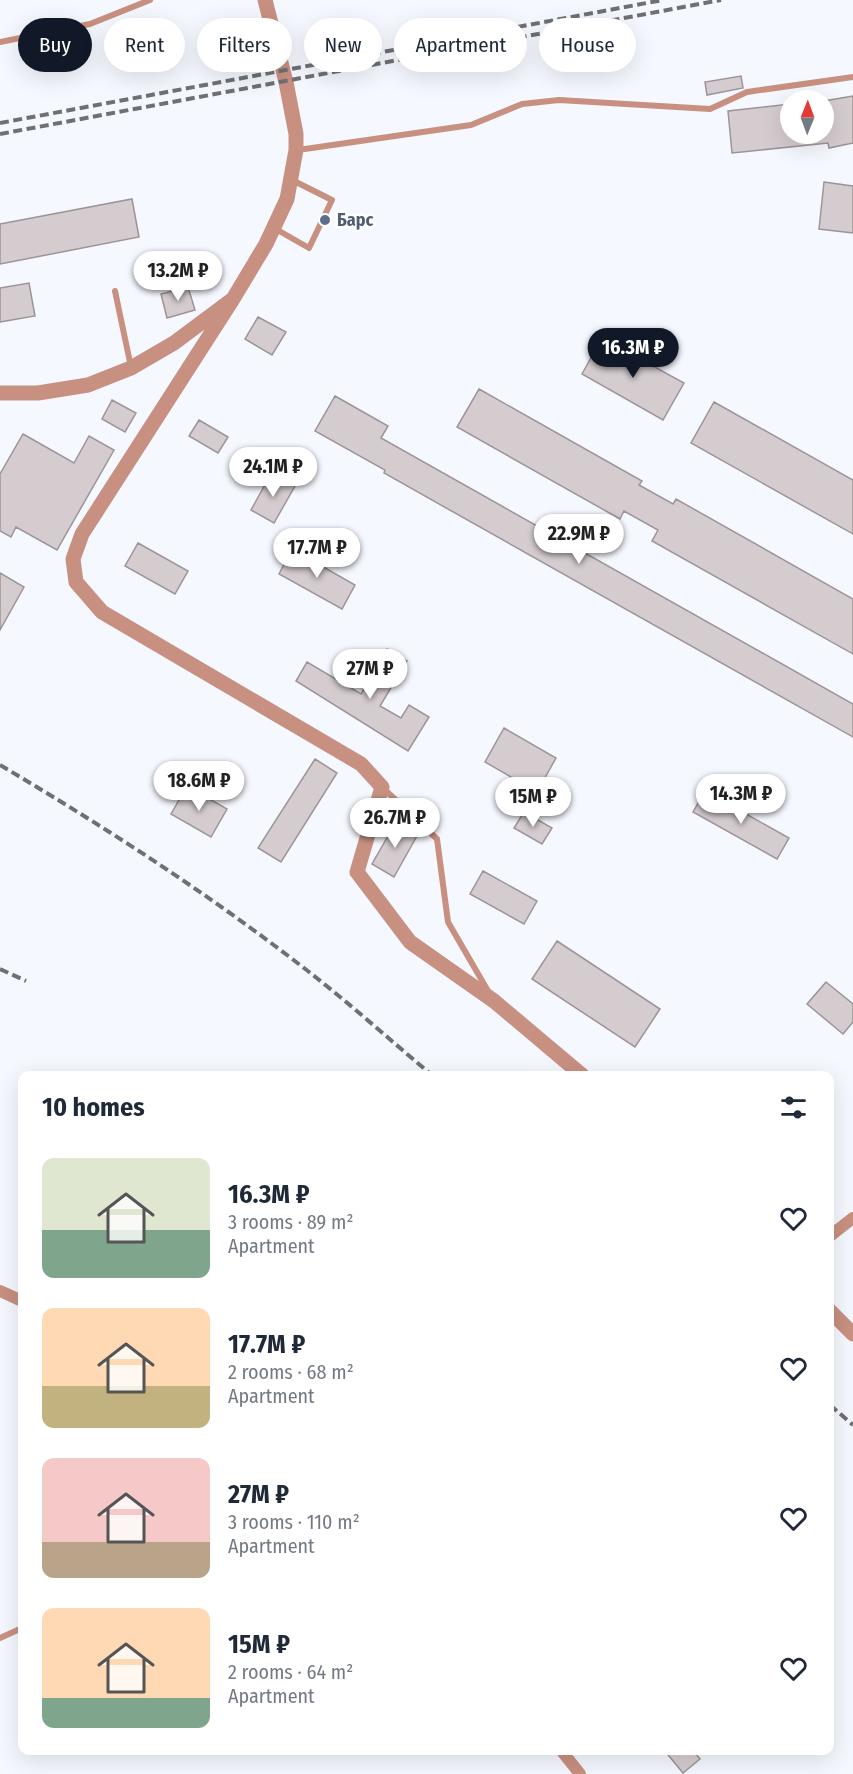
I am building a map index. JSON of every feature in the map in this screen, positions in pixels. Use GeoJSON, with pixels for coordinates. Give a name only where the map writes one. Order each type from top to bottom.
{"type":"FeatureCollection","features":[{"type":"Feature","properties":{"kind":"street"},"geometry":{"type":"LineString","coordinates":[[265,0],[284,70],[296,134],[297,150],[286,199],[266,244],[82,534],[73,559],[76,582],[102,612],[362,764],[382,787],[357,872],[410,942],[494,1001],[577,1071]]}},
{"type":"Feature","properties":{"kind":"street"},"geometry":{"type":"LineString","coordinates":[[0,393],[38,393],[88,385],[131,368],[174,344],[232,299]]}},
{"type":"Feature","properties":{"kind":"street"},"geometry":{"type":"LineString","coordinates":[[834,1233],[853,1218]]}},
{"type":"Feature","properties":{"kind":"street"},"geometry":{"type":"LineString","coordinates":[[0,1291],[18,1299]]}},
{"type":"Feature","properties":{"kind":"street"},"geometry":{"type":"LineString","coordinates":[[834,1315],[853,1334]]}},
{"type":"Feature","properties":{"kind":"street"},"geometry":{"type":"LineString","coordinates":[[565,1755],[580,1774]]}},
{"type":"Feature","properties":{"kind":"lane"},"geometry":{"type":"LineString","coordinates":[[0,42],[90,24],[148,0]]}},
{"type":"Feature","properties":{"kind":"lane"},"geometry":{"type":"LineString","coordinates":[[297,150],[471,125],[522,104],[559,100],[710,109],[747,92],[853,78]]}},
{"type":"Feature","properties":{"kind":"lane"},"geometry":{"type":"LineString","coordinates":[[273,228],[309,248],[332,200],[292,180]]}},
{"type":"Feature","properties":{"kind":"lane"},"geometry":{"type":"LineString","coordinates":[[115,291],[131,368]]}},
{"type":"Feature","properties":{"kind":"lane"},"geometry":{"type":"LineString","coordinates":[[382,787],[437,839],[448,922],[494,1001]]}},
{"type":"Feature","properties":{"kind":"lane"},"geometry":{"type":"LineString","coordinates":[[0,1638],[18,1630]]}},
{"type":"Feature","properties":{"kind":"building"},"geometry":{"type":"Polygon","coordinates":[[[741,76],[743,88],[707,95],[705,82],[741,76]]]}},
{"type":"Feature","properties":{"kind":"building"},"geometry":{"type":"Polygon","coordinates":[[[853,96],[853,143],[829,148],[828,144],[834,144],[834,99],[853,96]]]}},
{"type":"Feature","properties":{"kind":"building"},"geometry":{"type":"Polygon","coordinates":[[[780,105],[780,144],[818,144],[732,153],[728,111],[780,105]]]}},
{"type":"Feature","properties":{"kind":"building"},"geometry":{"type":"Polygon","coordinates":[[[824,182],[853,186],[853,233],[819,229],[824,182]]]}},
{"type":"Feature","properties":{"kind":"building"},"geometry":{"type":"Polygon","coordinates":[[[132,199],[139,237],[0,264],[0,224],[132,199]]]}},
{"type":"Feature","properties":{"kind":"building"},"geometry":{"type":"Polygon","coordinates":[[[29,283],[35,316],[0,322],[0,288],[29,283]]]}},
{"type":"Feature","properties":{"kind":"building"},"geometry":{"type":"Polygon","coordinates":[[[188,287],[195,310],[167,318],[161,294],[188,287]]]}},
{"type":"Feature","properties":{"kind":"building"},"geometry":{"type":"Polygon","coordinates":[[[258,317],[286,332],[272,355],[245,339],[258,317]]]}},
{"type":"Feature","properties":{"kind":"building"},"geometry":{"type":"Polygon","coordinates":[[[602,338],[684,383],[663,420],[582,374],[602,338]]]}},
{"type":"Feature","properties":{"kind":"building"},"geometry":{"type":"Polygon","coordinates":[[[479,389],[642,481],[639,485],[673,504],[676,499],[853,599],[853,654],[652,541],[658,530],[624,511],[620,519],[457,427],[479,389]]]}},
{"type":"Feature","properties":{"kind":"building"},"geometry":{"type":"Polygon","coordinates":[[[335,396],[388,426],[381,438],[853,704],[853,737],[384,473],[385,470],[315,431],[335,396]]]}},
{"type":"Feature","properties":{"kind":"building"},"geometry":{"type":"Polygon","coordinates":[[[112,400],[136,413],[125,432],[102,419],[112,400]]]}},
{"type":"Feature","properties":{"kind":"building"},"geometry":{"type":"Polygon","coordinates":[[[714,402],[853,480],[853,534],[691,443],[714,402]]]}},
{"type":"Feature","properties":{"kind":"building"},"geometry":{"type":"Polygon","coordinates":[[[199,420],[228,437],[218,453],[189,436],[199,420]]]}},
{"type":"Feature","properties":{"kind":"building"},"geometry":{"type":"Polygon","coordinates":[[[23,434],[74,463],[89,436],[114,450],[57,550],[16,527],[11,537],[0,531],[0,474],[23,434]]]}},
{"type":"Feature","properties":{"kind":"building"},"geometry":{"type":"Polygon","coordinates":[[[272,472],[295,486],[274,523],[251,510],[272,472]]]}},
{"type":"Feature","properties":{"kind":"building"},"geometry":{"type":"Polygon","coordinates":[[[138,543],[188,571],[175,594],[125,566],[138,543]]]}},
{"type":"Feature","properties":{"kind":"building"},"geometry":{"type":"Polygon","coordinates":[[[292,549],[355,585],[342,609],[279,574],[292,549]]]}},
{"type":"Feature","properties":{"kind":"building"},"geometry":{"type":"Polygon","coordinates":[[[0,573],[24,587],[0,630],[0,573]]]}},
{"type":"Feature","properties":{"kind":"building"},"geometry":{"type":"Polygon","coordinates":[[[387,649],[407,661],[380,706],[401,718],[409,705],[429,717],[408,751],[296,681],[307,662],[361,694],[387,649]]]}},
{"type":"Feature","properties":{"kind":"building"},"geometry":{"type":"Polygon","coordinates":[[[504,728],[556,758],[537,792],[485,762],[504,728]]]}},
{"type":"Feature","properties":{"kind":"building"},"geometry":{"type":"Polygon","coordinates":[[[315,759],[337,773],[281,862],[258,848],[315,759]]]}},
{"type":"Feature","properties":{"kind":"building"},"geometry":{"type":"Polygon","coordinates":[[[187,786],[227,809],[211,837],[171,814],[187,786]]]}},
{"type":"Feature","properties":{"kind":"building"},"geometry":{"type":"Polygon","coordinates":[[[705,791],[789,838],[777,859],[693,812],[705,791]]]}},
{"type":"Feature","properties":{"kind":"building"},"geometry":{"type":"Polygon","coordinates":[[[524,812],[552,828],[542,844],[514,828],[524,812]]]}},
{"type":"Feature","properties":{"kind":"building"},"geometry":{"type":"Polygon","coordinates":[[[396,822],[418,834],[394,877],[372,864],[396,822]]]}},
{"type":"Feature","properties":{"kind":"building"},"geometry":{"type":"Polygon","coordinates":[[[483,871],[537,901],[524,924],[470,894],[483,871]]]}},
{"type":"Feature","properties":{"kind":"building"},"geometry":{"type":"Polygon","coordinates":[[[557,941],[660,1009],[635,1047],[532,979],[557,941]]]}},
{"type":"Feature","properties":{"kind":"building"},"geometry":{"type":"Polygon","coordinates":[[[826,982],[853,1004],[853,1022],[843,1034],[807,1004],[826,982]]]}},
{"type":"Feature","properties":{"kind":"building"},"geometry":{"type":"Polygon","coordinates":[[[668,1755],[697,1755],[700,1759],[683,1773],[668,1755]]]}},
{"type":"Feature","properties":{"kind":"railway"},"geometry":{"type":"LineString","coordinates":[[0,123],[663,0]]}},
{"type":"Feature","properties":{"kind":"railway"},"geometry":{"type":"LineString","coordinates":[[0,134],[721,0]]}},
{"type":"Feature","properties":{"kind":"railway"},"geometry":{"type":"LineString","coordinates":[[0,765],[117,837],[230,913],[320,981],[427,1071]]}},
{"type":"Feature","properties":{"kind":"railway"},"geometry":{"type":"LineString","coordinates":[[0,969],[26,981]]}},
{"type":"Feature","properties":{"kind":"railway"},"geometry":{"type":"LineString","coordinates":[[834,1408],[853,1425]]}},
{"type":"Feature","properties":{"kind":"place","name":"Барс"},"geometry":{"type":"Point","coordinates":[325,220]}}]}
